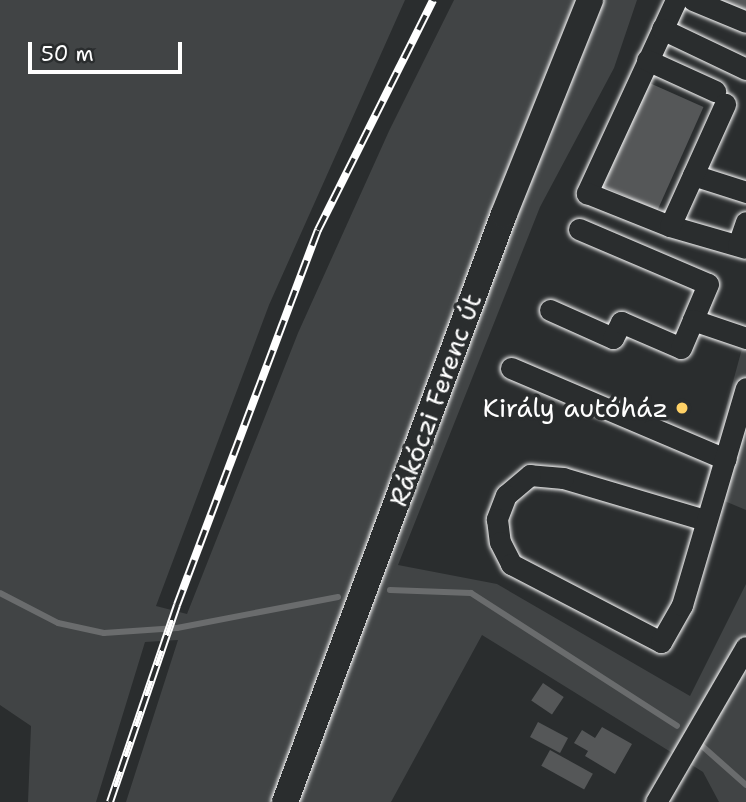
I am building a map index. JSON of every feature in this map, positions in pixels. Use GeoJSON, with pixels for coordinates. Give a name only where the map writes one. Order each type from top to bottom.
{"type":"FeatureCollection","features":[{"type":"Feature","properties":{"kind":"main road","name":"Rákóczi Ferenc út"},"geometry":{"type":"LineString","coordinates":[[285,802],[504,214],[590,0]]}},
{"type":"Feature","properties":{"kind":"street"},"geometry":{"type":"LineString","coordinates":[[676,0],[587,192],[670,226],[742,247],[746,222]]}},
{"type":"Feature","properties":{"kind":"street"},"geometry":{"type":"LineString","coordinates":[[693,0],[746,22]]}},
{"type":"Feature","properties":{"kind":"street"},"geometry":{"type":"LineString","coordinates":[[662,29],[746,69]]}},
{"type":"Feature","properties":{"kind":"street"},"geometry":{"type":"LineString","coordinates":[[647,60],[720,98],[693,175],[670,226]]}},
{"type":"Feature","properties":{"kind":"street"},"geometry":{"type":"LineString","coordinates":[[693,175],[746,192]]}},
{"type":"Feature","properties":{"kind":"street"},"geometry":{"type":"LineString","coordinates":[[551,310],[613,338],[621,322],[681,348],[708,284],[579,229]]}},
{"type":"Feature","properties":{"kind":"street"},"geometry":{"type":"LineString","coordinates":[[693,320],[746,338]]}},
{"type":"Feature","properties":{"kind":"street"},"geometry":{"type":"LineString","coordinates":[[510,368],[725,459]]}},
{"type":"Feature","properties":{"kind":"street"},"geometry":{"type":"LineString","coordinates":[[705,520],[563,478],[530,475],[506,495],[497,519],[500,542],[511,564],[662,642],[682,605],[746,388]]}},
{"type":"Feature","properties":{"kind":"street"},"geometry":{"type":"LineString","coordinates":[[656,802],[746,647]]}},
{"type":"Feature","properties":{"kind":"shaded area"},"geometry":{"type":"Polygon","coordinates":[[[0,0],[405,0],[269,305],[156,606],[187,614],[298,333],[389,131],[454,0],[637,0],[614,68],[540,207],[398,565],[497,584],[690,696],[746,584],[746,802],[719,802],[703,772],[482,635],[391,802],[126,802],[178,640],[145,642],[96,802],[28,802],[31,726],[0,705],[0,0]]]}},
{"type":"Feature","properties":{"kind":"shaded area"},"geometry":{"type":"Polygon","coordinates":[[[746,334],[746,510],[703,492],[746,334]]]}},
{"type":"Feature","properties":{"kind":"building"},"geometry":{"type":"Polygon","coordinates":[[[718,0],[746,0],[746,12],[718,0]]]}},
{"type":"Feature","properties":{"kind":"building"},"geometry":{"type":"Polygon","coordinates":[[[645,81],[703,107],[658,210],[599,184],[645,81]]]}},
{"type":"Feature","properties":{"kind":"building"},"geometry":{"type":"Polygon","coordinates":[[[543,683],[564,697],[552,714],[531,700],[543,683]]]}},
{"type":"Feature","properties":{"kind":"building"},"geometry":{"type":"Polygon","coordinates":[[[538,722],[568,738],[560,753],[530,737],[538,722]]]}},
{"type":"Feature","properties":{"kind":"building"},"geometry":{"type":"Polygon","coordinates":[[[602,727],[632,744],[615,774],[585,756],[588,751],[574,743],[582,730],[595,738],[602,727]]]}},
{"type":"Feature","properties":{"kind":"building"},"geometry":{"type":"Polygon","coordinates":[[[550,750],[593,774],[584,789],[541,766],[550,750]]]}},
{"type":"Feature","properties":{"kind":"waterway"},"geometry":{"type":"LineString","coordinates":[[390,590],[471,593],[677,726]]}},
{"type":"Feature","properties":{"kind":"waterway"},"geometry":{"type":"LineString","coordinates":[[0,593],[58,623],[104,633],[177,628],[338,597]]}},
{"type":"Feature","properties":{"kind":"waterway"},"geometry":{"type":"LineString","coordinates":[[701,745],[746,785]]}},
{"type":"Feature","properties":{"kind":"railway"},"geometry":{"type":"LineString","coordinates":[[110,802],[177,605],[318,230],[433,0]]}},
{"type":"Feature","properties":{"kind":"place","name":"Király autóház"},"geometry":{"type":"Point","coordinates":[682,408]}}]}
